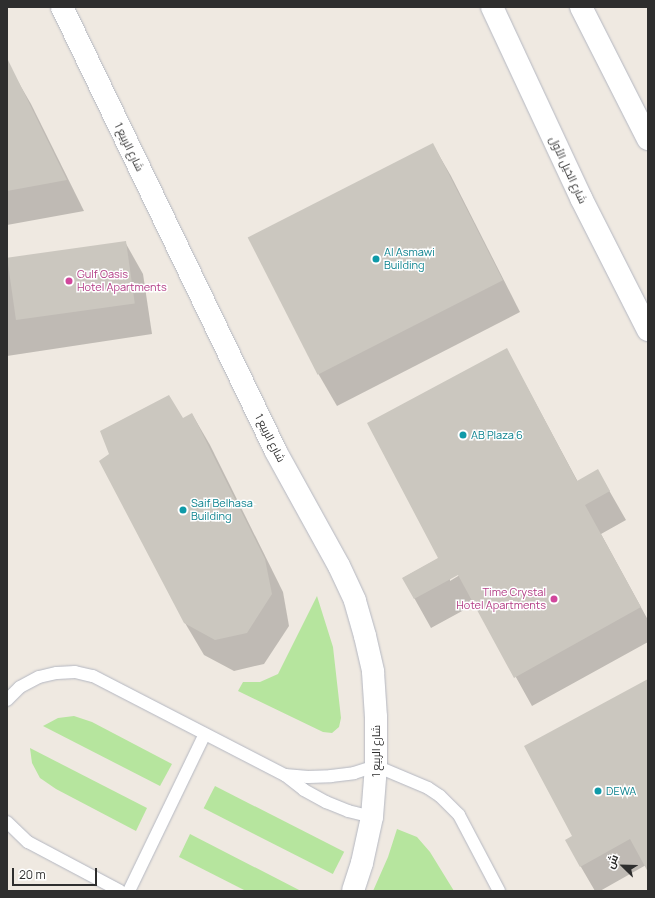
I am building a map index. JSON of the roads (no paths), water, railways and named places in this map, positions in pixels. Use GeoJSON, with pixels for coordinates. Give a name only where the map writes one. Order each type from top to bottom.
{"type":"FeatureCollection","features":[{"type":"Feature","properties":{"kind":"street","name":"شارع الربيع 1"},"geometry":{"type":"LineString","coordinates":[[62,7],[263,425],[355,601],[373,672],[376,717],[376,766],[372,818],[362,863],[353,891]]}},
{"type":"Feature","properties":{"kind":"street","name":"شارع الخيل الأول"},"geometry":{"type":"LineString","coordinates":[[492,7],[581,198],[648,330]]}},
{"type":"Feature","properties":{"kind":"street"},"geometry":{"type":"LineString","coordinates":[[581,7],[648,139]]}},
{"type":"Feature","properties":{"kind":"lane"},"geometry":{"type":"LineString","coordinates":[[7,700],[20,688],[39,677],[57,673],[75,672],[93,676],[285,775],[304,790],[326,802],[348,811],[372,818]]}},
{"type":"Feature","properties":{"kind":"lane"},"geometry":{"type":"LineString","coordinates":[[129,891],[205,734]]}},
{"type":"Feature","properties":{"kind":"lane"},"geometry":{"type":"LineString","coordinates":[[285,775],[308,777],[331,776],[354,773],[376,766],[428,788],[450,804],[459,815],[499,891]]}},
{"type":"Feature","properties":{"kind":"lane"},"geometry":{"type":"LineString","coordinates":[[7,822],[28,842],[120,891]]}},
{"type":"Feature","properties":{"kind":"place","name":"Al Asmawi Building"},"geometry":{"type":"Point","coordinates":[376,259]}},
{"type":"Feature","properties":{"kind":"place","name":"Gulf Oasis Hotel Apartments"},"geometry":{"type":"Point","coordinates":[69,281]}},
{"type":"Feature","properties":{"kind":"place","name":"AB Plaza 6"},"geometry":{"type":"Point","coordinates":[463,435]}},
{"type":"Feature","properties":{"kind":"place","name":"Saif Belhasa Building"},"geometry":{"type":"Point","coordinates":[183,510]}},
{"type":"Feature","properties":{"kind":"place","name":"Time Crystal Hotel Apartments"},"geometry":{"type":"Point","coordinates":[554,599]}},
{"type":"Feature","properties":{"kind":"place","name":"DEWA"},"geometry":{"type":"Point","coordinates":[598,791]}}]}
